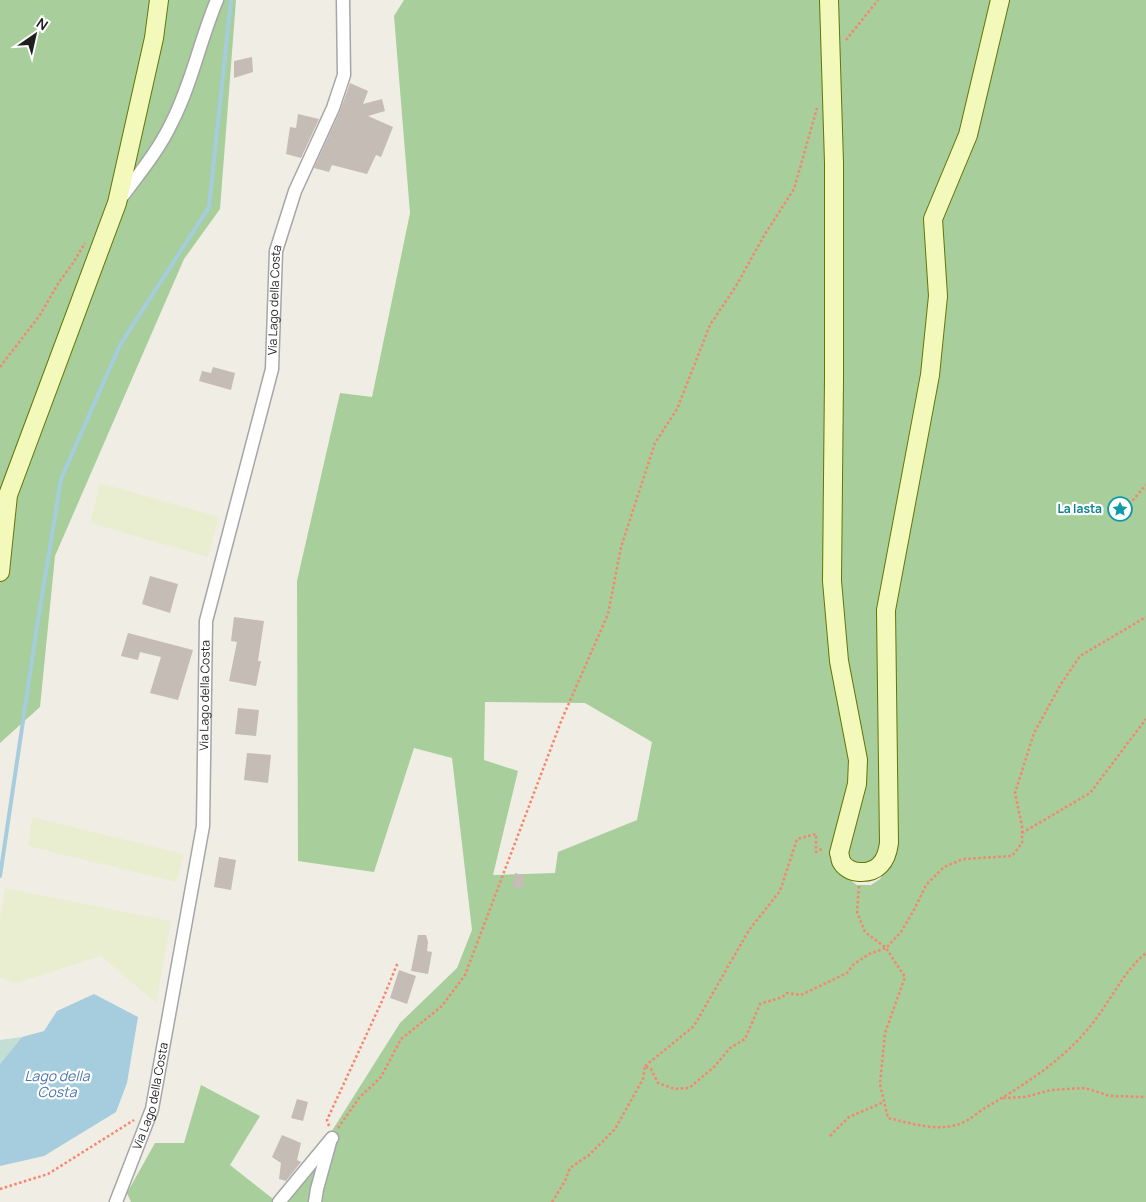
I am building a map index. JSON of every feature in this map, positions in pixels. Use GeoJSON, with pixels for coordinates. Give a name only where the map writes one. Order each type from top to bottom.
{"type":"FeatureCollection","features":[{"type":"Feature","properties":{"kind":"main road"},"geometry":{"type":"LineString","coordinates":[[0,572],[8,495],[117,202],[154,38],[159,0]]}},
{"type":"Feature","properties":{"kind":"main road"},"geometry":{"type":"LineString","coordinates":[[829,0],[834,172],[832,581],[839,661],[858,760],[857,784],[839,853],[841,861],[848,868],[859,872],[870,872],[880,865],[888,853],[886,610],[930,375],[938,296],[933,219],[968,135],[1000,0]]}},
{"type":"Feature","properties":{"kind":"street"},"geometry":{"type":"LineString","coordinates":[[117,202],[159,146],[172,122],[188,85],[217,0]]}},
{"type":"Feature","properties":{"kind":"street","name":"Via Lago della Costa"},"geometry":{"type":"LineString","coordinates":[[116,1202],[152,1109],[203,826],[206,621],[272,369],[276,252],[295,191],[333,108],[344,75],[343,0]]}},
{"type":"Feature","properties":{"kind":"street"},"geometry":{"type":"LineString","coordinates":[[279,1202],[332,1138]]}},
{"type":"Feature","properties":{"kind":"street"},"geometry":{"type":"LineString","coordinates":[[315,1202],[332,1138]]}},
{"type":"Feature","properties":{"kind":"path"},"geometry":{"type":"LineString","coordinates":[[856,27],[878,0]]}},
{"type":"Feature","properties":{"kind":"path"},"geometry":{"type":"LineString","coordinates":[[332,1138],[360,1098],[381,1077],[401,1039],[442,1006],[466,975],[562,719],[608,614],[621,547],[655,443],[677,409],[710,324],[736,286],[765,234],[794,189],[818,102]]}},
{"type":"Feature","properties":{"kind":"path"},"geometry":{"type":"LineString","coordinates":[[0,367],[40,315],[58,282],[90,236]]}},
{"type":"Feature","properties":{"kind":"path"},"geometry":{"type":"LineString","coordinates":[[1120,509],[1133,500],[1146,485]]}},
{"type":"Feature","properties":{"kind":"path"},"geometry":{"type":"LineString","coordinates":[[645,1066],[651,1069],[658,1083],[676,1089],[689,1088],[714,1067],[730,1048],[746,1039],[760,1004],[782,998],[787,993],[802,995],[847,973],[854,964],[869,954],[886,948],[900,932],[915,908],[926,885],[944,866],[963,860],[1012,856],[1022,843],[1015,793],[1034,733],[1061,684],[1080,656],[1146,617]]}},
{"type":"Feature","properties":{"kind":"path"},"geometry":{"type":"LineString","coordinates":[[1022,833],[1090,793],[1146,719]]}},
{"type":"Feature","properties":{"kind":"path"},"geometry":{"type":"LineString","coordinates":[[552,1202],[565,1181],[570,1168],[588,1155],[615,1129],[643,1079],[645,1066],[694,1026],[749,930],[780,891],[796,839],[816,834],[816,852],[828,846]]}},
{"type":"Feature","properties":{"kind":"path"},"geometry":{"type":"LineString","coordinates":[[859,872],[857,912],[865,932],[886,948],[905,977],[885,1033],[880,1084],[888,1118],[926,1127],[957,1125],[1002,1098],[1048,1067],[1076,1041],[1095,1021],[1136,962],[1146,953]]}},
{"type":"Feature","properties":{"kind":"path"},"geometry":{"type":"LineString","coordinates":[[332,1138],[327,1120],[382,1002],[398,962]]}},
{"type":"Feature","properties":{"kind":"path"},"geometry":{"type":"LineString","coordinates":[[1002,1098],[1025,1097],[1051,1090],[1085,1088],[1110,1096],[1146,1097]]}},
{"type":"Feature","properties":{"kind":"path"},"geometry":{"type":"LineString","coordinates":[[830,1136],[849,1117],[884,1102]]}},
{"type":"Feature","properties":{"kind":"path"},"geometry":{"type":"LineString","coordinates":[[0,1189],[48,1174],[152,1109]]}},
{"type":"Feature","properties":{"kind":"green space"},"geometry":{"type":"Polygon","coordinates":[[[0,0],[236,0],[220,209],[184,259],[55,556],[40,707],[0,743],[0,0]]]}},
{"type":"Feature","properties":{"kind":"green space"},"geometry":{"type":"Polygon","coordinates":[[[404,0],[822,0],[828,163],[826,581],[852,760],[843,875],[857,885],[871,885],[880,879],[887,869],[895,856],[897,843],[894,611],[941,220],[1008,0],[1146,0],[1146,1202],[287,1202],[400,1023],[457,968],[472,930],[452,758],[414,748],[374,872],[298,861],[297,581],[340,393],[372,397],[410,213],[394,16],[404,0]],[[485,702],[484,760],[518,771],[493,875],[555,873],[558,852],[637,820],[652,742],[585,703],[485,702]]]}},
{"type":"Feature","properties":{"kind":"green space"},"geometry":{"type":"Polygon","coordinates":[[[836,0],[992,0],[960,132],[925,218],[930,296],[922,374],[878,610],[881,850],[874,861],[865,865],[857,863],[849,857],[847,844],[858,812],[839,581],[836,0]]]}},
{"type":"Feature","properties":{"kind":"green space"},"geometry":{"type":"Polygon","coordinates":[[[100,483],[219,517],[208,557],[90,523],[100,483]]]}},
{"type":"Feature","properties":{"kind":"green space"},"geometry":{"type":"Polygon","coordinates":[[[32,817],[184,854],[176,882],[28,846],[32,817]]]}},
{"type":"Feature","properties":{"kind":"green space"},"geometry":{"type":"Polygon","coordinates":[[[5,888],[171,921],[156,1003],[101,956],[16,983],[0,978],[0,921],[5,888]]]}},
{"type":"Feature","properties":{"kind":"green space"},"geometry":{"type":"Polygon","coordinates":[[[22,1037],[0,1064],[0,1040],[22,1037]]]}},
{"type":"Feature","properties":{"kind":"green space"},"geometry":{"type":"Polygon","coordinates":[[[201,1085],[260,1116],[230,1165],[277,1202],[131,1202],[127,1193],[155,1143],[184,1143],[201,1085]]]}},
{"type":"Feature","properties":{"kind":"water","name":"Lago della Costa"},"geometry":{"type":"Polygon","coordinates":[[[94,994],[138,1017],[127,1083],[116,1112],[44,1156],[0,1166],[0,1064],[22,1037],[44,1031],[57,1011],[94,994]]]}},
{"type":"Feature","properties":{"kind":"building"},"geometry":{"type":"Polygon","coordinates":[[[252,57],[253,72],[234,78],[234,61],[252,57]]]}},
{"type":"Feature","properties":{"kind":"building"},"geometry":{"type":"Polygon","coordinates":[[[350,83],[368,91],[363,104],[382,99],[385,111],[368,116],[393,127],[381,157],[376,155],[367,174],[332,165],[329,172],[314,168],[340,111],[350,83]]]}},
{"type":"Feature","properties":{"kind":"building"},"geometry":{"type":"Polygon","coordinates":[[[298,114],[319,119],[301,158],[286,154],[290,127],[296,128],[298,114]]]}},
{"type":"Feature","properties":{"kind":"building"},"geometry":{"type":"Polygon","coordinates":[[[213,367],[235,373],[231,390],[199,381],[202,371],[211,373],[213,367]]]}},
{"type":"Feature","properties":{"kind":"building"},"geometry":{"type":"Polygon","coordinates":[[[150,576],[178,584],[170,613],[142,604],[150,576]]]}},
{"type":"Feature","properties":{"kind":"building"},"geometry":{"type":"Polygon","coordinates":[[[234,617],[264,621],[258,661],[261,661],[256,686],[229,681],[237,642],[231,641],[234,617]]]}},
{"type":"Feature","properties":{"kind":"building"},"geometry":{"type":"Polygon","coordinates":[[[128,633],[193,650],[178,700],[150,693],[161,657],[140,652],[138,660],[121,656],[128,633]]]}},
{"type":"Feature","properties":{"kind":"building"},"geometry":{"type":"Polygon","coordinates":[[[238,708],[259,710],[256,736],[235,734],[238,708]]]}},
{"type":"Feature","properties":{"kind":"building"},"geometry":{"type":"Polygon","coordinates":[[[247,753],[271,755],[268,783],[244,780],[247,753]]]}},
{"type":"Feature","properties":{"kind":"building"},"geometry":{"type":"Polygon","coordinates":[[[219,857],[236,860],[231,890],[214,887],[219,857]]]}},
{"type":"Feature","properties":{"kind":"building"},"geometry":{"type":"Polygon","coordinates":[[[515,873],[525,876],[522,889],[512,887],[515,873]]]}},
{"type":"Feature","properties":{"kind":"building"},"geometry":{"type":"Polygon","coordinates":[[[418,935],[426,935],[428,942],[427,951],[432,952],[428,974],[411,971],[418,935]]]}},
{"type":"Feature","properties":{"kind":"building"},"geometry":{"type":"Polygon","coordinates":[[[399,970],[416,976],[407,1004],[390,998],[399,970]]]}},
{"type":"Feature","properties":{"kind":"building"},"geometry":{"type":"Polygon","coordinates":[[[297,1099],[308,1102],[303,1121],[291,1118],[297,1099]]]}},
{"type":"Feature","properties":{"kind":"building"},"geometry":{"type":"Polygon","coordinates":[[[282,1135],[301,1143],[297,1160],[301,1162],[286,1181],[279,1179],[281,1163],[272,1157],[282,1135]]]}},
{"type":"Feature","properties":{"kind":"waterway"},"geometry":{"type":"LineString","coordinates":[[0,876],[61,479],[120,345],[209,207],[231,0]]}},
{"type":"Feature","properties":{"kind":"place","name":"La lasta"},"geometry":{"type":"Point","coordinates":[1120,509]}}]}
